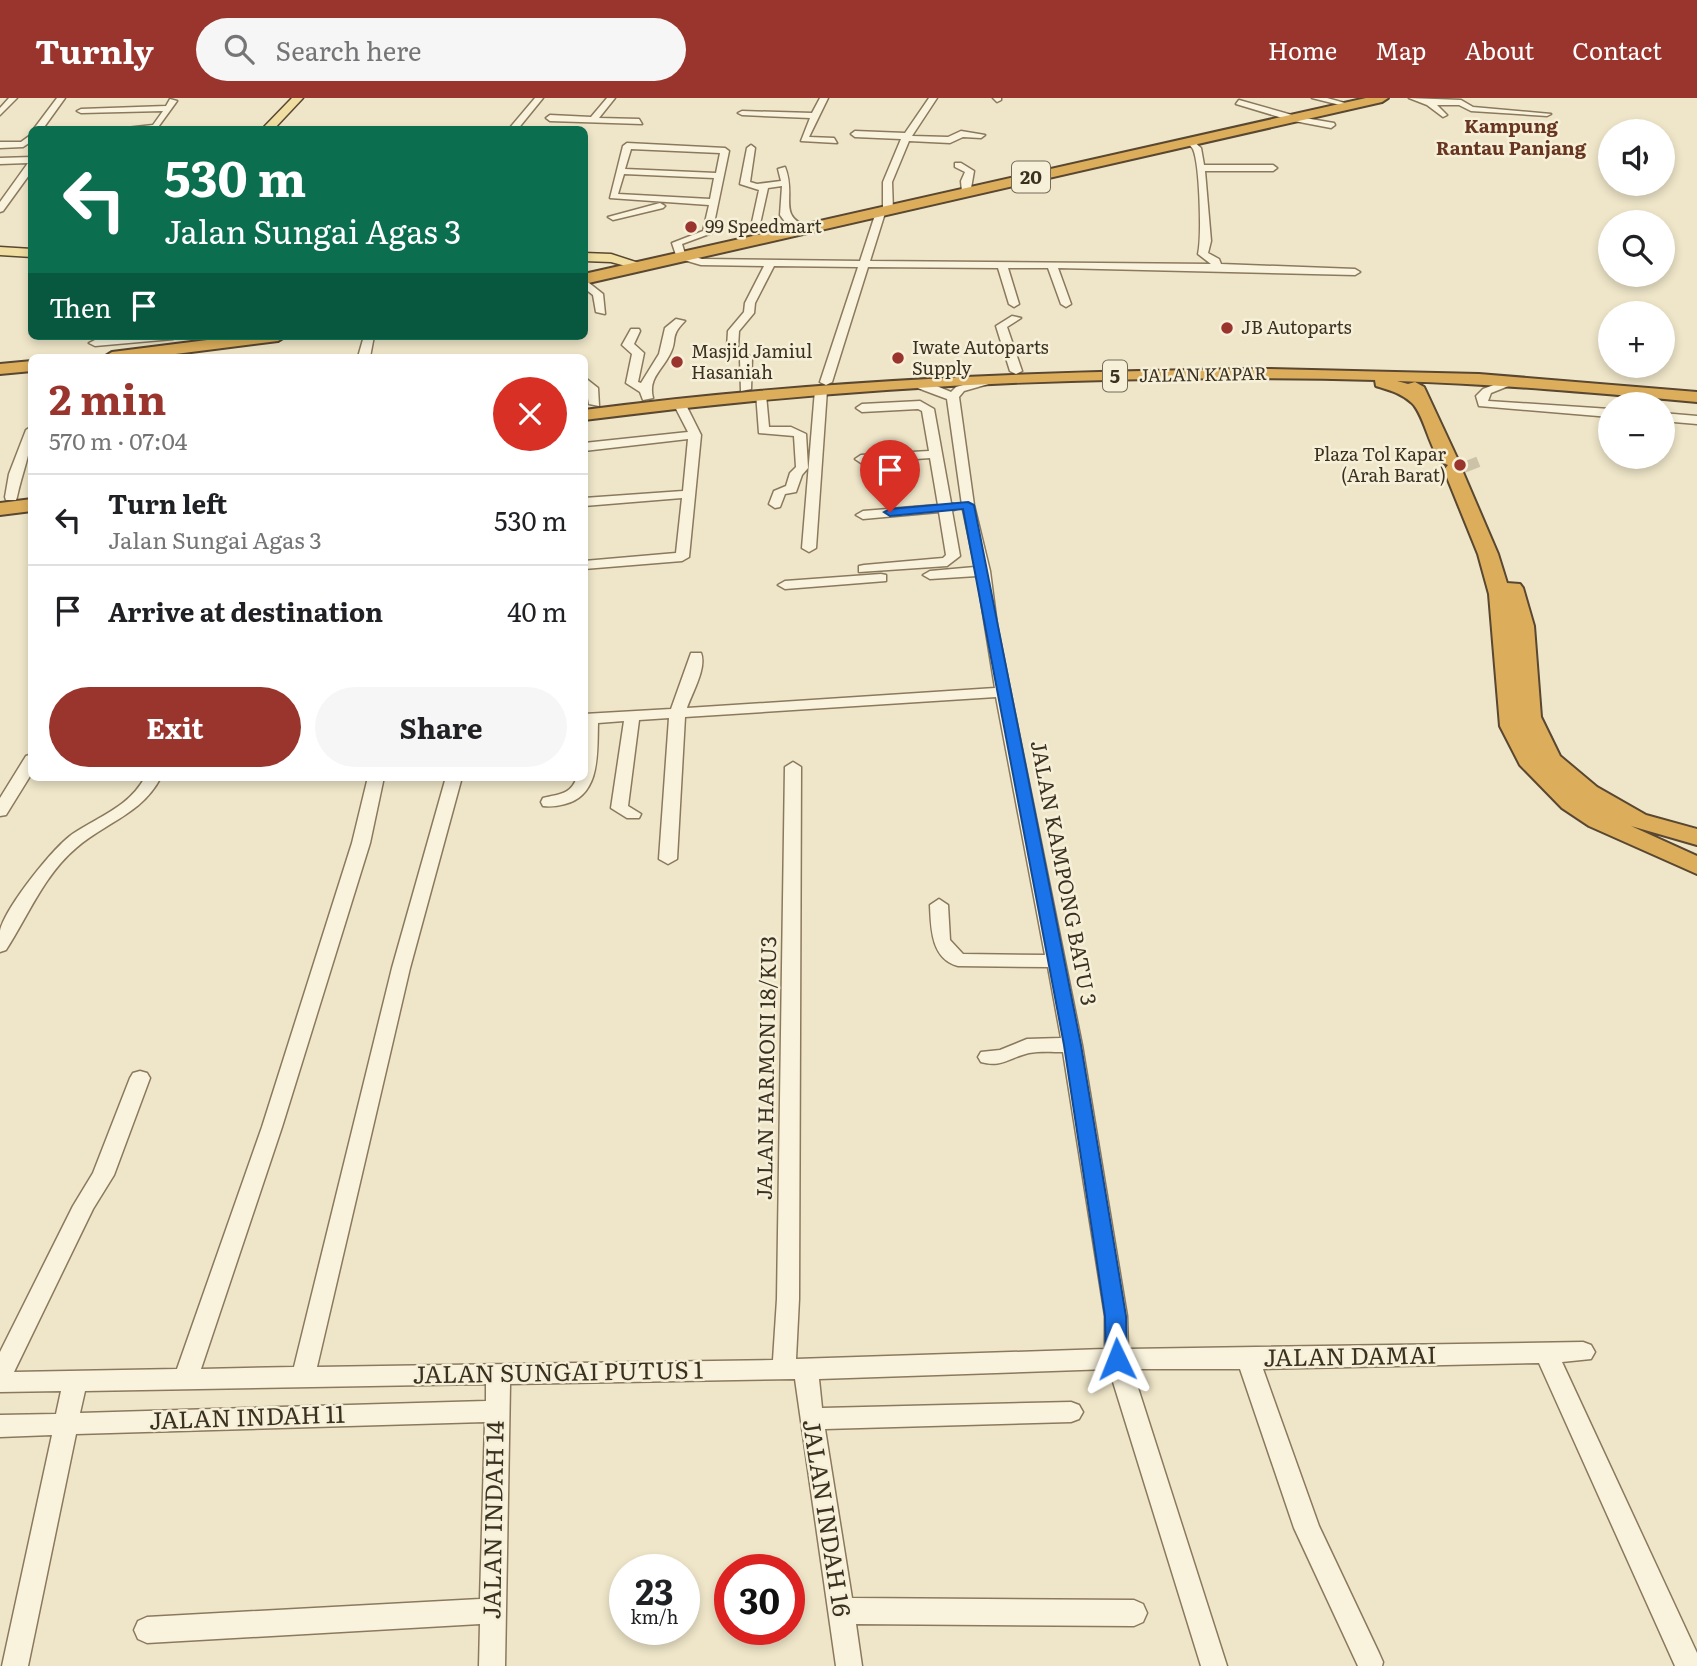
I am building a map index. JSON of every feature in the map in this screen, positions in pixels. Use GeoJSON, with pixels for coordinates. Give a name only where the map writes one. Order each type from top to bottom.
{"type":"FeatureCollection","features":[{"type":"Feature","properties":{"kind":"highway","name":"20"},"geometry":{"type":"LineString","coordinates":[[588,275],[599,261],[638,266],[1382,98]]}},
{"type":"Feature","properties":{"kind":"highway"},"geometry":{"type":"LineString","coordinates":[[599,261],[676,257]]}},
{"type":"Feature","properties":{"kind":"highway"},"geometry":{"type":"LineString","coordinates":[[136,354],[246,340]]}},
{"type":"Feature","properties":{"kind":"highway"},"geometry":{"type":"LineString","coordinates":[[0,369],[28,366]]}},
{"type":"Feature","properties":{"kind":"highway","name":"JALAN KAPAR"},"geometry":{"type":"LineString","coordinates":[[588,408],[679,403],[752,392],[1016,371],[1164,366],[1428,372],[1695,396]]}},
{"type":"Feature","properties":{"kind":"highway"},"geometry":{"type":"LineString","coordinates":[[1406,371],[1496,531],[1523,626],[1529,717],[1550,760],[1588,792],[1637,820],[1697,837]]}},
{"type":"Feature","properties":{"kind":"highway","name":"JALAN KAPAR"},"geometry":{"type":"LineString","coordinates":[[823,386],[1406,371]]}},
{"type":"Feature","properties":{"kind":"highway"},"geometry":{"type":"LineString","coordinates":[[1428,372],[1461,465],[1500,594],[1512,726],[1532,765],[1570,803],[1598,821],[1697,866]]}},
{"type":"Feature","properties":{"kind":"highway","name":"JALAN KAPAR"},"geometry":{"type":"LineString","coordinates":[[1428,372],[1695,396]]}},
{"type":"Feature","properties":{"kind":"highway"},"geometry":{"type":"LineString","coordinates":[[1322,374],[1394,384],[1423,403]]}},
{"type":"Feature","properties":{"kind":"highway"},"geometry":{"type":"LineString","coordinates":[[1450,393],[1475,384],[1526,382]]}},
{"type":"Feature","properties":{"kind":"highway","name":"JALAN KAPAR"},"geometry":{"type":"LineString","coordinates":[[588,408],[646,394],[752,392]]}},
{"type":"Feature","properties":{"kind":"highway"},"geometry":{"type":"LineString","coordinates":[[4,502],[28,496]]}},
{"type":"Feature","properties":{"kind":"highway"},"geometry":{"type":"LineString","coordinates":[[4,502],[28,505]]}},
{"type":"Feature","properties":{"kind":"main road"},"geometry":{"type":"LineString","coordinates":[[270,126],[298,98]]}},
{"type":"Feature","properties":{"kind":"main road"},"geometry":{"type":"LineString","coordinates":[[286,126],[312,98]]}},
{"type":"Feature","properties":{"kind":"main road"},"geometry":{"type":"LineString","coordinates":[[0,250],[28,251]]}},
{"type":"Feature","properties":{"kind":"street"},"geometry":{"type":"LineString","coordinates":[[0,113],[13,98]]}},
{"type":"Feature","properties":{"kind":"street"},"geometry":{"type":"LineString","coordinates":[[40,126],[61,98]]}},
{"type":"Feature","properties":{"kind":"street"},"geometry":{"type":"LineString","coordinates":[[156,126],[175,98]]}},
{"type":"Feature","properties":{"kind":"street"},"geometry":{"type":"LineString","coordinates":[[515,126],[539,98]]}},
{"type":"Feature","properties":{"kind":"street"},"geometry":{"type":"LineString","coordinates":[[593,120],[611,98]]}},
{"type":"Feature","properties":{"kind":"street"},"geometry":{"type":"LineString","coordinates":[[824,98],[804,139],[834,141]]}},
{"type":"Feature","properties":{"kind":"street"},"geometry":{"type":"LineString","coordinates":[[809,548],[823,386],[884,211],[884,191],[906,137],[933,98]]}},
{"type":"Feature","properties":{"kind":"street"},"geometry":{"type":"LineString","coordinates":[[1316,98],[1348,105]]}},
{"type":"Feature","properties":{"kind":"street"},"geometry":{"type":"LineString","coordinates":[[1413,98],[1430,103],[1461,102],[1471,108],[1547,114]]}},
{"type":"Feature","properties":{"kind":"street"},"geometry":{"type":"LineString","coordinates":[[1239,103],[1331,125]]}},
{"type":"Feature","properties":{"kind":"street"},"geometry":{"type":"LineString","coordinates":[[1430,103],[1443,115]]}},
{"type":"Feature","properties":{"kind":"street"},"geometry":{"type":"LineString","coordinates":[[81,111],[169,108]]}},
{"type":"Feature","properties":{"kind":"street"},"geometry":{"type":"LineString","coordinates":[[742,113],[816,116]]}},
{"type":"Feature","properties":{"kind":"street"},"geometry":{"type":"LineString","coordinates":[[550,118],[639,122]]}},
{"type":"Feature","properties":{"kind":"street"},"geometry":{"type":"LineString","coordinates":[[855,134],[950,140],[961,134],[981,135]]}},
{"type":"Feature","properties":{"kind":"street"},"geometry":{"type":"LineString","coordinates":[[0,145],[23,144],[28,140]]}},
{"type":"Feature","properties":{"kind":"street"},"geometry":{"type":"LineString","coordinates":[[1190,141],[1197,148],[1200,168],[1206,241],[1203,254],[1215,261],[1217,267]]}},
{"type":"Feature","properties":{"kind":"street"},"geometry":{"type":"LineString","coordinates":[[713,202],[616,198],[613,196],[627,146],[725,151],[706,233],[677,243],[676,257],[701,262],[1217,267],[1354,272]]}},
{"type":"Feature","properties":{"kind":"street"},"geometry":{"type":"LineString","coordinates":[[751,148],[745,184],[764,186],[786,183]]}},
{"type":"Feature","properties":{"kind":"street"},"geometry":{"type":"LineString","coordinates":[[0,161],[28,162]]}},
{"type":"Feature","properties":{"kind":"street"},"geometry":{"type":"LineString","coordinates":[[958,165],[970,171],[967,192]]}},
{"type":"Feature","properties":{"kind":"street"},"geometry":{"type":"LineString","coordinates":[[0,209],[28,168]]}},
{"type":"Feature","properties":{"kind":"street"},"geometry":{"type":"LineString","coordinates":[[1200,168],[1273,168]]}},
{"type":"Feature","properties":{"kind":"street"},"geometry":{"type":"LineString","coordinates":[[782,169],[786,183],[785,215],[791,224],[806,229]]}},
{"type":"Feature","properties":{"kind":"street"},"geometry":{"type":"LineString","coordinates":[[620,171],[719,176]]}},
{"type":"Feature","properties":{"kind":"street"},"geometry":{"type":"LineString","coordinates":[[764,186],[755,224],[756,228],[771,237]]}},
{"type":"Feature","properties":{"kind":"street"},"geometry":{"type":"LineString","coordinates":[[613,217],[683,201]]}},
{"type":"Feature","properties":{"kind":"street"},"geometry":{"type":"LineString","coordinates":[[771,262],[753,296],[749,313],[736,323],[732,336],[733,348],[746,358],[763,430],[797,431],[800,434],[802,468],[796,473],[791,489],[780,491],[775,504]]}},
{"type":"Feature","properties":{"kind":"street"},"geometry":{"type":"LineString","coordinates":[[1002,265],[1014,303]]}},
{"type":"Feature","properties":{"kind":"street"},"geometry":{"type":"LineString","coordinates":[[1052,265],[1066,304]]}},
{"type":"Feature","properties":{"kind":"street"},"geometry":{"type":"LineString","coordinates":[[588,284],[598,294],[601,312]]}},
{"type":"Feature","properties":{"kind":"street"},"geometry":{"type":"LineString","coordinates":[[1016,318],[1001,326],[1016,371]]}},
{"type":"Feature","properties":{"kind":"street"},"geometry":{"type":"LineString","coordinates":[[635,331],[628,345],[638,353],[632,383],[646,394],[649,374],[665,355],[670,328],[680,321]]}},
{"type":"Feature","properties":{"kind":"street"},"geometry":{"type":"LineString","coordinates":[[914,384],[930,387],[953,397],[960,389],[988,381]]}},
{"type":"Feature","properties":{"kind":"street"},"geometry":{"type":"LineString","coordinates":[[1507,383],[1482,396],[1483,404],[1598,412]]}},
{"type":"Feature","properties":{"kind":"street"},"geometry":{"type":"LineString","coordinates":[[588,384],[592,388],[588,408]]}},
{"type":"Feature","properties":{"kind":"street","name":"JALAN KAMPONG BATU 3"},"geometry":{"type":"LineString","coordinates":[[953,397],[968,505],[990,625],[1072,1045],[1116,1316],[1117,1359],[1214,1666]]}},
{"type":"Feature","properties":{"kind":"street"},"geometry":{"type":"LineString","coordinates":[[588,565],[682,557],[695,435],[679,403]]}},
{"type":"Feature","properties":{"kind":"street"},"geometry":{"type":"LineString","coordinates":[[862,408],[920,405],[928,409],[943,508],[950,536],[951,559],[947,562],[864,569]]}},
{"type":"Feature","properties":{"kind":"street"},"geometry":{"type":"LineString","coordinates":[[1675,418],[1697,420]]}},
{"type":"Feature","properties":{"kind":"street"},"geometry":{"type":"LineString","coordinates":[[588,447],[695,435]]}},
{"type":"Feature","properties":{"kind":"street"},"geometry":{"type":"LineString","coordinates":[[4,502],[28,440]]}},
{"type":"Feature","properties":{"kind":"street"},"geometry":{"type":"LineString","coordinates":[[861,459],[935,454]]}},
{"type":"Feature","properties":{"kind":"street"},"geometry":{"type":"LineString","coordinates":[[588,502],[688,494]]}},
{"type":"Feature","properties":{"kind":"street"},"geometry":{"type":"LineString","coordinates":[[863,514],[968,505]]}},
{"type":"Feature","properties":{"kind":"street"},"geometry":{"type":"LineString","coordinates":[[785,584],[982,571]]}},
{"type":"Feature","properties":{"kind":"street"},"geometry":{"type":"LineString","coordinates":[[668,859],[677,713],[696,656]]}},
{"type":"Feature","properties":{"kind":"street"},"geometry":{"type":"LineString","coordinates":[[588,719],[1005,692]]}},
{"type":"Feature","properties":{"kind":"street"},"geometry":{"type":"LineString","coordinates":[[632,717],[619,808],[633,814]]}},
{"type":"Feature","properties":{"kind":"street"},"geometry":{"type":"LineString","coordinates":[[0,811],[28,766]]}},
{"type":"Feature","properties":{"kind":"street","name":"JALAN HARMONI 18/KU3"},"geometry":{"type":"LineString","coordinates":[[793,767],[788,1299],[795,1369]]}},
{"type":"Feature","properties":{"kind":"street"},"geometry":{"type":"LineString","coordinates":[[0,946],[22,904],[68,846],[134,801],[152,781]]}},
{"type":"Feature","properties":{"kind":"street"},"geometry":{"type":"LineString","coordinates":[[185,1380],[272,1127],[361,842],[375,781]]}},
{"type":"Feature","properties":{"kind":"street"},"geometry":{"type":"LineString","coordinates":[[303,1378],[401,968],[453,781]]}},
{"type":"Feature","properties":{"kind":"street"},"geometry":{"type":"LineString","coordinates":[[550,802],[573,797],[581,789],[583,781]]}},
{"type":"Feature","properties":{"kind":"street"},"geometry":{"type":"LineString","coordinates":[[939,905],[941,941],[958,960],[1056,961]]}},
{"type":"Feature","properties":{"kind":"street"},"geometry":{"type":"LineString","coordinates":[[988,1057],[1002,1056],[1027,1046],[1072,1045]]}},
{"type":"Feature","properties":{"kind":"street"},"geometry":{"type":"LineString","coordinates":[[0,1375],[62,1255],[84,1206],[103,1175],[140,1078]]}},
{"type":"Feature","properties":{"kind":"street","name":"JALAN DAMAI"},"geometry":{"type":"LineString","coordinates":[[1117,1359],[1583,1352]]}},
{"type":"Feature","properties":{"kind":"street"},"geometry":{"type":"LineString","coordinates":[[1547,1354],[1689,1666]]}},
{"type":"Feature","properties":{"kind":"street","name":"JALAN SUNGAI PUTUS 1"},"geometry":{"type":"LineString","coordinates":[[0,1382],[795,1369],[1117,1359]]}},
{"type":"Feature","properties":{"kind":"street"},"geometry":{"type":"LineString","coordinates":[[1248,1359],[1307,1528],[1370,1662]]}},
{"type":"Feature","properties":{"kind":"street","name":"JALAN INDAH 16"},"geometry":{"type":"LineString","coordinates":[[795,1369],[811,1419],[849,1666]]}},
{"type":"Feature","properties":{"kind":"street","name":"JALAN INDAH 14"},"geometry":{"type":"LineString","coordinates":[[492,1666],[495,1412],[498,1374]]}},
{"type":"Feature","properties":{"kind":"street"},"geometry":{"type":"LineString","coordinates":[[15,1666],[75,1382]]}},
{"type":"Feature","properties":{"kind":"street","name":"JALAN INDAH 11"},"geometry":{"type":"LineString","coordinates":[[0,1426],[495,1412]]}},
{"type":"Feature","properties":{"kind":"street"},"geometry":{"type":"LineString","coordinates":[[811,1419],[1071,1412]]}},
{"type":"Feature","properties":{"kind":"street"},"geometry":{"type":"LineString","coordinates":[[147,1630],[493,1611]]}},
{"type":"Feature","properties":{"kind":"street"},"geometry":{"type":"LineString","coordinates":[[840,1611],[1134,1614]]}},
{"type":"Feature","properties":{"kind":"tunnel"},"geometry":{"type":"LineString","coordinates":[[1468,460],[1472,470]]}},
{"type":"Feature","properties":{"kind":"place","name":"99 Speedmart"},"geometry":{"type":"Point","coordinates":[691,227]}},
{"type":"Feature","properties":{"kind":"place","name":"JB Autoparts"},"geometry":{"type":"Point","coordinates":[1227,328]}},
{"type":"Feature","properties":{"kind":"place","name":"Iwate Autoparts Supply"},"geometry":{"type":"Point","coordinates":[898,358]}},
{"type":"Feature","properties":{"kind":"place","name":"Masjid Jamiul Hasaniah"},"geometry":{"type":"Point","coordinates":[677,362]}},
{"type":"Feature","properties":{"kind":"place","name":"Plaza Tol Kapar (Arah Barat)"},"geometry":{"type":"Point","coordinates":[1460,465]}},
{"type":"Feature","properties":{"kind":"district","name":"Kampung Rantau Panjang"},"geometry":{"type":"Point","coordinates":[1511,137]}},
{"type":"Feature","properties":{"kind":"route"},"geometry":{"type":"LineString","coordinates":[[890,512],[968,505],[1072,1045],[1116,1316],[1117,1359]]}}]}
